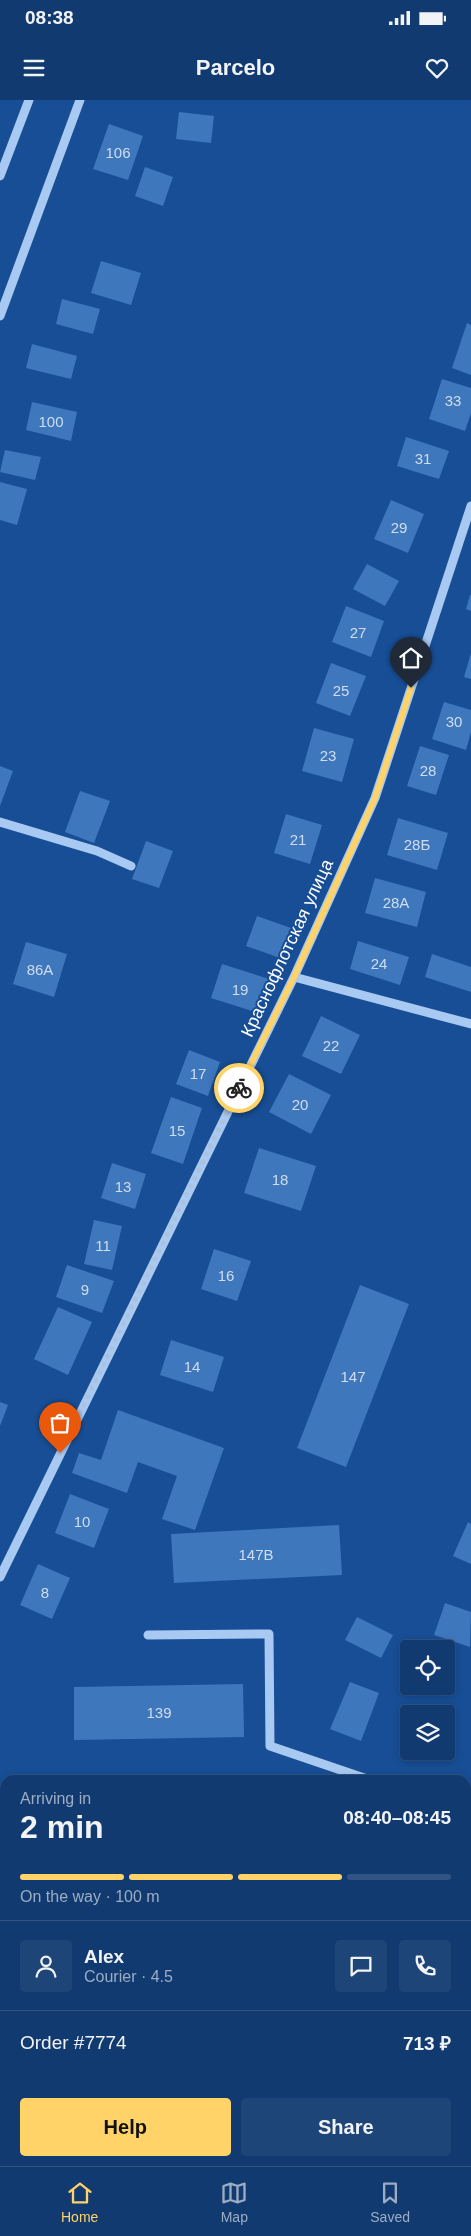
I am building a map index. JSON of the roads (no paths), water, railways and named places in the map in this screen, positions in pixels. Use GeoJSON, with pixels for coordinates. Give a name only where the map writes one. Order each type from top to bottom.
{"type":"FeatureCollection","features":[{"type":"Feature","properties":{"kind":"street"},"geometry":{"type":"LineString","coordinates":[[0,176],[28,100]]}},
{"type":"Feature","properties":{"kind":"street"},"geometry":{"type":"LineString","coordinates":[[0,316],[80,100]]}},
{"type":"Feature","properties":{"kind":"street","name":"Краснофлотская улица"},"geometry":{"type":"LineString","coordinates":[[0,1576],[294,977],[375,798],[471,506]]}},
{"type":"Feature","properties":{"kind":"street"},"geometry":{"type":"LineString","coordinates":[[0,822],[97,852],[131,866]]}},
{"type":"Feature","properties":{"kind":"street"},"geometry":{"type":"LineString","coordinates":[[294,977],[471,1024]]}},
{"type":"Feature","properties":{"kind":"street"},"geometry":{"type":"LineString","coordinates":[[148,1635],[269,1634],[270,1746],[355,1775]]}}]}
